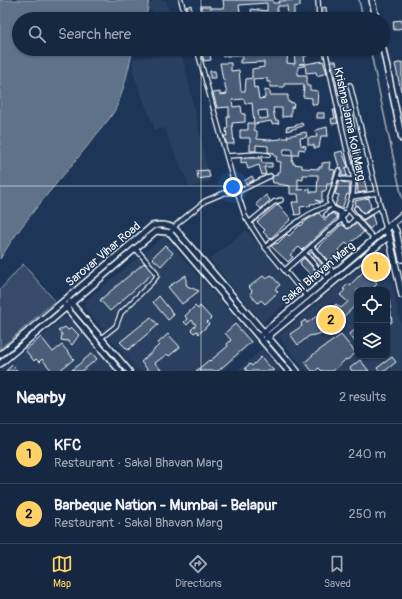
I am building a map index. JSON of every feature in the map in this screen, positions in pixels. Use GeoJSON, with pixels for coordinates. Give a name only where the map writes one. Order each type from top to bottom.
{"type":"FeatureCollection","features":[{"type":"Feature","properties":{"kind":"main road"},"geometry":{"type":"LineString","coordinates":[[402,215],[386,229],[389,236],[402,295]]}},
{"type":"Feature","properties":{"kind":"main road"},"geometry":{"type":"LineString","coordinates":[[392,224],[396,231],[402,259]]}},
{"type":"Feature","properties":{"kind":"main road"},"geometry":{"type":"LineString","coordinates":[[389,236],[402,226]]}},
{"type":"Feature","properties":{"kind":"street"},"geometry":{"type":"LineString","coordinates":[[180,0],[184,12]]}},
{"type":"Feature","properties":{"kind":"street"},"geometry":{"type":"LineString","coordinates":[[318,0],[319,12]]}},
{"type":"Feature","properties":{"kind":"street"},"geometry":{"type":"LineString","coordinates":[[372,0],[375,12]]}},
{"type":"Feature","properties":{"kind":"street"},"geometry":{"type":"LineString","coordinates":[[199,56],[245,216],[265,247],[311,300]]}},
{"type":"Feature","properties":{"kind":"street","name":"Krishna Jama Koli Marg"},"geometry":{"type":"LineString","coordinates":[[285,270],[342,218],[354,198],[354,180],[327,56]]}},
{"type":"Feature","properties":{"kind":"street"},"geometry":{"type":"LineString","coordinates":[[384,56],[402,139]]}},
{"type":"Feature","properties":{"kind":"street"},"geometry":{"type":"LineString","coordinates":[[350,85],[386,229]]}},
{"type":"Feature","properties":{"kind":"street"},"geometry":{"type":"LineString","coordinates":[[227,156],[258,154],[268,155]]}},
{"type":"Feature","properties":{"kind":"street"},"geometry":{"type":"LineString","coordinates":[[339,170],[329,198],[330,205],[345,214]]}},
{"type":"Feature","properties":{"kind":"street"},"geometry":{"type":"LineString","coordinates":[[270,176],[237,192],[224,193],[205,201],[174,228],[170,234],[288,371]]}},
{"type":"Feature","properties":{"kind":"street"},"geometry":{"type":"LineString","coordinates":[[337,177],[346,180],[354,180]]}},
{"type":"Feature","properties":{"kind":"street"},"geometry":{"type":"LineString","coordinates":[[354,198],[377,193]]}},
{"type":"Feature","properties":{"kind":"street"},"geometry":{"type":"LineString","coordinates":[[250,222],[274,202],[281,200]]}},
{"type":"Feature","properties":{"kind":"street"},"geometry":{"type":"LineString","coordinates":[[265,247],[302,218],[318,209],[330,205]]}},
{"type":"Feature","properties":{"kind":"street"},"geometry":{"type":"LineString","coordinates":[[326,215],[333,210],[340,213],[340,217],[348,226],[355,217],[356,209],[362,217],[380,206]]}},
{"type":"Feature","properties":{"kind":"street"},"geometry":{"type":"LineString","coordinates":[[348,209],[374,239]]}},
{"type":"Feature","properties":{"kind":"street","name":"Sarovar Vihar Road"},"geometry":{"type":"LineString","coordinates":[[0,355],[152,226],[159,224],[168,225],[174,228]]}},
{"type":"Feature","properties":{"kind":"street"},"geometry":{"type":"LineString","coordinates":[[174,228],[297,371]]}},
{"type":"Feature","properties":{"kind":"street","name":"Sakal Bhavan Marg"},"geometry":{"type":"LineString","coordinates":[[266,334],[307,296],[386,229]]}},
{"type":"Feature","properties":{"kind":"street","name":"Sarovar Vihar Road"},"geometry":{"type":"LineString","coordinates":[[0,364],[156,231],[170,234]]}},
{"type":"Feature","properties":{"kind":"street","name":"Sakal Bhavan Marg"},"geometry":{"type":"LineString","coordinates":[[260,339],[311,300],[389,236]]}},
{"type":"Feature","properties":{"kind":"street"},"geometry":{"type":"LineString","coordinates":[[311,247],[334,273]]}},
{"type":"Feature","properties":{"kind":"street"},"geometry":{"type":"LineString","coordinates":[[102,338],[116,326],[121,313],[157,276],[156,272],[136,249]]}},
{"type":"Feature","properties":{"kind":"street"},"geometry":{"type":"LineString","coordinates":[[304,253],[327,279]]}},
{"type":"Feature","properties":{"kind":"street"},"geometry":{"type":"LineString","coordinates":[[67,298],[129,371]]}},
{"type":"Feature","properties":{"kind":"street"},"geometry":{"type":"LineString","coordinates":[[62,302],[120,371]]}},
{"type":"Feature","properties":{"kind":"shaded area"},"geometry":{"type":"Polygon","coordinates":[[[0,0],[149,0],[147,12],[12,12],[12,56],[131,56],[123,89],[115,110],[78,158],[31,214],[0,259],[0,0]]]}},
{"type":"Feature","properties":{"kind":"shaded area"},"geometry":{"type":"Polygon","coordinates":[[[152,0],[166,0],[169,12],[152,12],[152,10],[142,11],[142,6],[152,3],[152,0]]]}},
{"type":"Feature","properties":{"kind":"shaded area"},"geometry":{"type":"Polygon","coordinates":[[[160,56],[182,56],[210,181],[190,188],[164,128],[155,130],[133,73],[133,59],[160,56]]]}},
{"type":"Feature","properties":{"kind":"shaded area"},"geometry":{"type":"Polygon","coordinates":[[[246,230],[298,294],[263,322],[242,299],[210,259],[246,230]]]}},
{"type":"Feature","properties":{"kind":"shaded area"},"geometry":{"type":"Polygon","coordinates":[[[164,236],[255,341],[222,371],[138,371],[85,308],[85,301],[164,236]]]}},
{"type":"Feature","properties":{"kind":"shaded area"},"geometry":{"type":"Polygon","coordinates":[[[384,247],[402,328],[402,371],[307,371],[281,340],[280,335],[384,247]]]}},
{"type":"Feature","properties":{"kind":"shaded area"},"geometry":{"type":"Polygon","coordinates":[[[23,264],[55,301],[0,349],[0,290],[23,264]]]}},
{"type":"Feature","properties":{"kind":"shaded area"},"geometry":{"type":"Polygon","coordinates":[[[63,318],[70,318],[114,371],[1,371],[63,318]]]}},
{"type":"Feature","properties":{"kind":"shaded area"},"geometry":{"type":"Polygon","coordinates":[[[262,349],[281,371],[237,371],[262,349]]]}},
{"type":"Feature","properties":{"kind":"building"},"geometry":{"type":"Polygon","coordinates":[[[223,0],[273,0],[273,3],[279,3],[279,1],[300,0],[300,6],[294,7],[294,12],[287,12],[287,6],[278,6],[277,12],[251,12],[251,9],[267,11],[267,3],[239,5],[240,12],[201,11],[201,6],[210,6],[210,8],[224,8],[223,0]]]}},
{"type":"Feature","properties":{"kind":"building"},"geometry":{"type":"Polygon","coordinates":[[[191,5],[192,12],[188,12],[186,7],[191,5]]]}},
{"type":"Feature","properties":{"kind":"building"},"geometry":{"type":"Polygon","coordinates":[[[326,7],[326,12],[322,12],[322,8],[326,7]]]}},
{"type":"Feature","properties":{"kind":"building"},"geometry":{"type":"Polygon","coordinates":[[[402,20],[402,28],[394,30],[393,21],[402,20]]]}},
{"type":"Feature","properties":{"kind":"building"},"geometry":{"type":"Polygon","coordinates":[[[203,56],[210,56],[211,60],[204,61],[203,56]]]}},
{"type":"Feature","properties":{"kind":"building"},"geometry":{"type":"Polygon","coordinates":[[[243,56],[288,56],[287,63],[295,64],[294,56],[304,56],[305,63],[299,64],[304,64],[304,66],[298,67],[298,75],[307,75],[307,86],[310,86],[310,90],[318,91],[317,105],[312,104],[312,98],[303,97],[304,84],[284,84],[284,87],[270,87],[270,82],[267,82],[267,78],[253,79],[254,88],[257,87],[259,99],[265,98],[265,90],[270,91],[270,95],[288,95],[288,102],[294,103],[293,108],[291,107],[291,116],[282,117],[282,108],[273,108],[275,120],[278,120],[279,123],[272,124],[271,121],[254,124],[254,130],[257,131],[257,139],[269,140],[288,138],[287,136],[306,132],[307,137],[300,138],[301,145],[306,146],[305,150],[299,149],[298,155],[292,155],[292,149],[284,149],[283,155],[293,156],[293,164],[302,165],[302,168],[319,169],[319,167],[322,167],[322,163],[330,162],[329,169],[335,170],[331,184],[327,184],[326,191],[322,191],[322,202],[316,200],[321,203],[300,207],[301,214],[295,215],[292,202],[299,202],[298,194],[290,194],[290,186],[273,183],[273,176],[277,175],[277,172],[280,172],[281,162],[276,161],[277,157],[274,156],[274,153],[268,152],[268,146],[256,145],[256,151],[250,151],[250,138],[240,138],[240,130],[248,130],[248,123],[254,123],[252,103],[245,104],[244,99],[232,100],[233,107],[241,106],[242,114],[245,114],[245,122],[232,123],[234,144],[227,144],[224,136],[227,136],[226,129],[228,128],[227,117],[229,117],[229,107],[217,108],[213,93],[220,92],[220,95],[227,94],[220,63],[231,63],[231,71],[239,70],[241,91],[245,91],[246,79],[252,78],[252,69],[264,67],[264,62],[240,63],[240,60],[243,59],[243,56]],[[267,110],[258,111],[259,119],[268,118],[267,110]],[[303,175],[303,180],[298,179],[298,190],[310,189],[310,192],[317,192],[318,175],[303,175]]]}},
{"type":"Feature","properties":{"kind":"building"},"geometry":{"type":"Polygon","coordinates":[[[323,61],[327,73],[317,76],[316,72],[306,73],[305,64],[323,61]]]}},
{"type":"Feature","properties":{"kind":"building"},"geometry":{"type":"Polygon","coordinates":[[[331,61],[336,61],[344,93],[339,95],[331,61]]]}},
{"type":"Feature","properties":{"kind":"building"},"geometry":{"type":"Polygon","coordinates":[[[402,62],[402,91],[401,91],[395,64],[402,62]]]}},
{"type":"Feature","properties":{"kind":"building"},"geometry":{"type":"Polygon","coordinates":[[[210,71],[215,71],[216,78],[210,78],[210,71]]]}},
{"type":"Feature","properties":{"kind":"building"},"geometry":{"type":"Polygon","coordinates":[[[347,103],[348,110],[344,111],[342,105],[347,103]]]}},
{"type":"Feature","properties":{"kind":"building"},"geometry":{"type":"Polygon","coordinates":[[[333,110],[335,110],[338,123],[332,124],[331,119],[335,118],[333,110]]]}},
{"type":"Feature","properties":{"kind":"building"},"geometry":{"type":"Polygon","coordinates":[[[317,113],[324,113],[324,118],[317,118],[317,113]]]}},
{"type":"Feature","properties":{"kind":"building"},"geometry":{"type":"Polygon","coordinates":[[[353,115],[355,129],[348,130],[346,116],[353,115]]]}},
{"type":"Feature","properties":{"kind":"building"},"geometry":{"type":"Polygon","coordinates":[[[302,123],[303,126],[287,131],[286,127],[302,123]]]}},
{"type":"Feature","properties":{"kind":"building"},"geometry":{"type":"Polygon","coordinates":[[[327,127],[328,136],[321,136],[319,148],[314,148],[314,145],[308,145],[308,138],[317,137],[316,130],[327,127]]]}},
{"type":"Feature","properties":{"kind":"building"},"geometry":{"type":"Polygon","coordinates":[[[356,146],[367,191],[358,193],[351,147],[356,146]]]}},
{"type":"Feature","properties":{"kind":"building"},"geometry":{"type":"Polygon","coordinates":[[[342,151],[348,167],[345,168],[347,176],[342,176],[342,169],[339,167],[335,153],[342,151]]]}},
{"type":"Feature","properties":{"kind":"building"},"geometry":{"type":"Polygon","coordinates":[[[241,158],[261,158],[262,163],[272,163],[272,167],[264,167],[266,174],[262,175],[259,165],[248,169],[246,162],[241,163],[241,158]]]}},
{"type":"Feature","properties":{"kind":"building"},"geometry":{"type":"Polygon","coordinates":[[[208,170],[210,177],[198,179],[197,171],[208,170]]]}},
{"type":"Feature","properties":{"kind":"building"},"geometry":{"type":"Polygon","coordinates":[[[252,176],[254,180],[246,184],[244,181],[252,176]]]}},
{"type":"Feature","properties":{"kind":"building"},"geometry":{"type":"Polygon","coordinates":[[[339,181],[350,184],[349,195],[347,194],[342,209],[335,205],[339,195],[335,194],[339,181]]]}},
{"type":"Feature","properties":{"kind":"building"},"geometry":{"type":"Polygon","coordinates":[[[266,195],[270,200],[261,209],[256,204],[266,195]]]}},
{"type":"Feature","properties":{"kind":"building"},"geometry":{"type":"Polygon","coordinates":[[[369,198],[371,208],[364,213],[356,205],[355,201],[369,198]]]}},
{"type":"Feature","properties":{"kind":"building"},"geometry":{"type":"Polygon","coordinates":[[[278,204],[291,219],[270,239],[263,232],[265,230],[257,222],[278,204]]]}},
{"type":"Feature","properties":{"kind":"building"},"geometry":{"type":"Polygon","coordinates":[[[319,213],[325,220],[332,213],[337,216],[337,218],[302,250],[299,247],[290,255],[293,257],[288,262],[271,246],[276,243],[277,244],[287,234],[289,236],[300,225],[301,226],[307,220],[319,213]]]}},
{"type":"Feature","properties":{"kind":"building"},"geometry":{"type":"Polygon","coordinates":[[[372,215],[375,224],[370,229],[362,221],[372,215]]]}},
{"type":"Feature","properties":{"kind":"building"},"geometry":{"type":"Polygon","coordinates":[[[356,223],[364,232],[348,245],[346,243],[338,250],[340,252],[329,262],[317,248],[341,225],[348,229],[356,223]]]}},
{"type":"Feature","properties":{"kind":"building"},"geometry":{"type":"Polygon","coordinates":[[[165,245],[173,253],[161,266],[152,258],[165,245]]]}},
{"type":"Feature","properties":{"kind":"building"},"geometry":{"type":"Polygon","coordinates":[[[312,252],[324,267],[322,269],[309,254],[312,252]]]}},
{"type":"Feature","properties":{"kind":"building"},"geometry":{"type":"Polygon","coordinates":[[[304,258],[317,272],[312,276],[301,265],[300,262],[304,258]]]}},
{"type":"Feature","properties":{"kind":"building"},"geometry":{"type":"Polygon","coordinates":[[[144,263],[153,273],[110,311],[100,300],[144,263]]]}},
{"type":"Feature","properties":{"kind":"building"},"geometry":{"type":"Polygon","coordinates":[[[371,270],[377,284],[374,287],[354,287],[354,307],[342,318],[332,308],[336,304],[341,308],[348,302],[340,295],[345,290],[343,289],[348,284],[350,285],[364,271],[371,270]]]}},
{"type":"Feature","properties":{"kind":"building"},"geometry":{"type":"Polygon","coordinates":[[[186,275],[187,286],[199,291],[182,304],[168,287],[186,275]]]}},
{"type":"Feature","properties":{"kind":"building"},"geometry":{"type":"Polygon","coordinates":[[[271,275],[280,285],[275,289],[278,292],[265,304],[261,300],[258,303],[250,294],[252,291],[249,287],[263,276],[266,279],[271,275]]]}},
{"type":"Feature","properties":{"kind":"building"},"geometry":{"type":"Polygon","coordinates":[[[159,296],[174,315],[168,320],[153,302],[159,296]]]}},
{"type":"Feature","properties":{"kind":"building"},"geometry":{"type":"Polygon","coordinates":[[[195,306],[198,309],[200,306],[211,318],[207,322],[209,324],[199,334],[197,331],[194,333],[191,330],[196,325],[192,320],[187,325],[184,322],[187,319],[185,316],[195,306]]]}},
{"type":"Feature","properties":{"kind":"building"},"geometry":{"type":"Polygon","coordinates":[[[390,307],[392,322],[390,323],[390,307]]]}},
{"type":"Feature","properties":{"kind":"building"},"geometry":{"type":"Polygon","coordinates":[[[321,313],[330,326],[319,334],[309,336],[298,345],[290,334],[302,326],[301,323],[305,320],[307,323],[321,313]]]}},
{"type":"Feature","properties":{"kind":"building"},"geometry":{"type":"Polygon","coordinates":[[[151,317],[158,325],[128,350],[120,342],[151,317]]]}},
{"type":"Feature","properties":{"kind":"building"},"geometry":{"type":"Polygon","coordinates":[[[235,324],[251,342],[218,371],[196,371],[228,346],[227,344],[231,340],[225,333],[235,324]]]}},
{"type":"Feature","properties":{"kind":"building"},"geometry":{"type":"Polygon","coordinates":[[[65,327],[68,330],[72,328],[79,335],[72,345],[68,341],[61,340],[62,334],[58,331],[65,327]]]}},
{"type":"Feature","properties":{"kind":"building"},"geometry":{"type":"Polygon","coordinates":[[[354,331],[354,340],[349,334],[354,331]]]}},
{"type":"Feature","properties":{"kind":"building"},"geometry":{"type":"Polygon","coordinates":[[[168,334],[180,347],[169,356],[167,354],[155,363],[162,371],[149,371],[141,362],[168,334]]]}},
{"type":"Feature","properties":{"kind":"building"},"geometry":{"type":"Polygon","coordinates":[[[341,335],[354,351],[354,355],[347,360],[346,359],[333,371],[322,371],[319,368],[312,371],[305,362],[341,335]]]}},
{"type":"Feature","properties":{"kind":"building"},"geometry":{"type":"Polygon","coordinates":[[[41,337],[53,352],[62,345],[74,359],[59,371],[52,371],[42,359],[39,362],[36,359],[34,361],[25,350],[41,337]]]}},
{"type":"Feature","properties":{"kind":"building"},"geometry":{"type":"Polygon","coordinates":[[[92,353],[97,359],[82,371],[71,371],[92,353]]]}},
{"type":"Feature","properties":{"kind":"building"},"geometry":{"type":"Polygon","coordinates":[[[261,357],[274,371],[247,371],[245,368],[250,364],[252,366],[261,357]]]}},
{"type":"Feature","properties":{"kind":"building"},"geometry":{"type":"Polygon","coordinates":[[[392,357],[396,362],[385,371],[379,371],[377,368],[392,357]]]}},
{"type":"Feature","properties":{"kind":"building"},"geometry":{"type":"Polygon","coordinates":[[[360,360],[369,371],[352,371],[350,368],[360,360]]]}},
{"type":"Feature","properties":{"kind":"building"},"geometry":{"type":"Polygon","coordinates":[[[12,365],[18,371],[6,371],[12,365]]]}},
{"type":"Feature","properties":{"kind":"waterway"},"geometry":{"type":"LineString","coordinates":[[359,0],[362,12]]}},
{"type":"Feature","properties":{"kind":"waterway"},"geometry":{"type":"LineString","coordinates":[[372,56],[402,198]]}},
{"type":"Feature","properties":{"kind":"place","name":"KFC"},"geometry":{"type":"Point","coordinates":[376,267]}},
{"type":"Feature","properties":{"kind":"place","name":"Barbeque Nation - Mumbai - Belapur"},"geometry":{"type":"Point","coordinates":[331,320]}}]}
